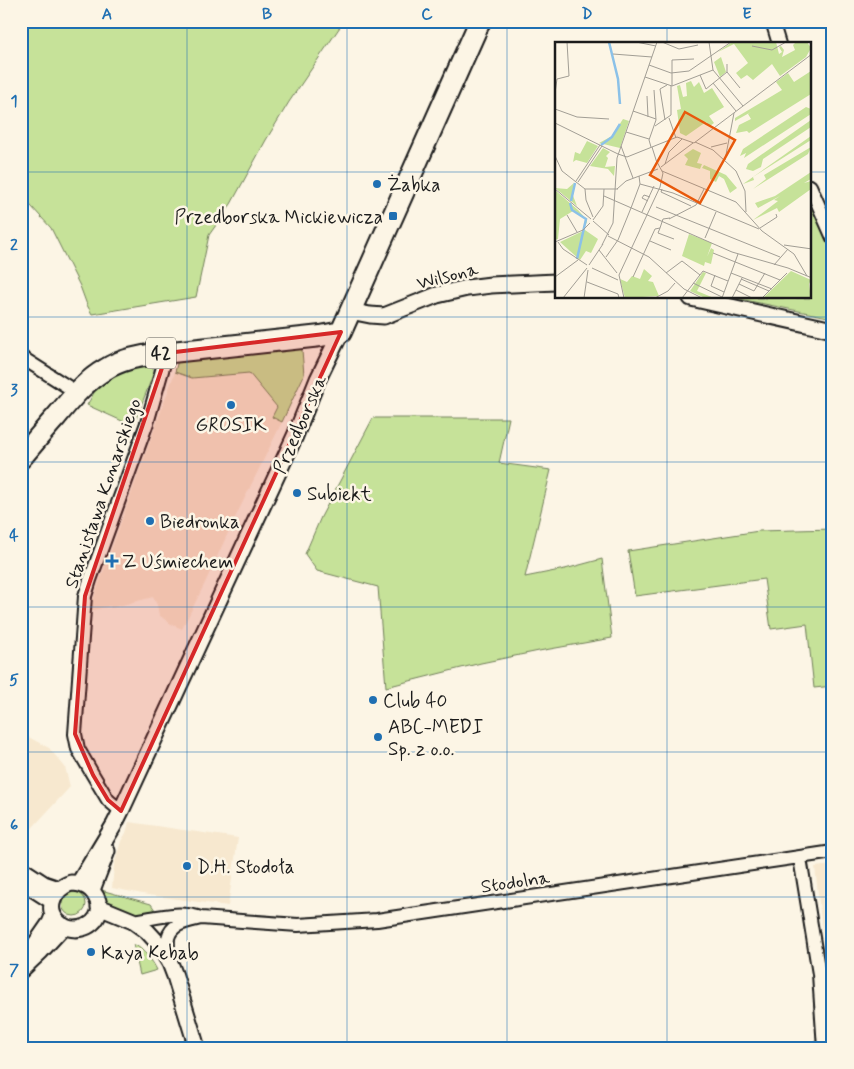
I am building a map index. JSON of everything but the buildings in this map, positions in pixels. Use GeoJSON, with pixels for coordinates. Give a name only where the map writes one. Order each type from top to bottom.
{"type":"FeatureCollection","features":[{"type":"Feature","properties":{"kind":"main road","name":"Przedborska"},"geometry":{"type":"LineString","coordinates":[[341,332],[480,21]]}},
{"type":"Feature","properties":{"kind":"main road","name":"42"},"geometry":{"type":"LineString","coordinates":[[21,458],[76,392],[106,368],[120,362],[138,357],[167,353],[321,336],[341,332]]}},
{"type":"Feature","properties":{"kind":"street"},"geometry":{"type":"LineString","coordinates":[[772,21],[778,42]]}},
{"type":"Feature","properties":{"kind":"street"},"geometry":{"type":"LineString","coordinates":[[812,191],[833,238]]}},
{"type":"Feature","properties":{"kind":"street","name":"Wilsona"},"geometry":{"type":"LineString","coordinates":[[350,311],[384,316],[437,296],[467,288],[555,282]]}},
{"type":"Feature","properties":{"kind":"street"},"geometry":{"type":"LineString","coordinates":[[695,299],[833,330]]}},
{"type":"Feature","properties":{"kind":"street","name":"Przedborska"},"geometry":{"type":"LineString","coordinates":[[86,886],[295,436],[318,379],[341,332]]}},
{"type":"Feature","properties":{"kind":"street","name":"Stanisława Konarskiego"},"geometry":{"type":"LineString","coordinates":[[118,818],[78,749],[75,734],[85,596],[147,423],[167,353]]}},
{"type":"Feature","properties":{"kind":"street"},"geometry":{"type":"LineString","coordinates":[[21,357],[76,392]]}},
{"type":"Feature","properties":{"kind":"street","name":"Stodolna"},"geometry":{"type":"LineString","coordinates":[[133,921],[172,914],[191,914],[201,918],[298,925],[377,920],[833,852]]}},
{"type":"Feature","properties":{"kind":"street"},"geometry":{"type":"LineString","coordinates":[[800,858],[819,974],[824,1048]]}},
{"type":"Feature","properties":{"kind":"street"},"geometry":{"type":"LineString","coordinates":[[21,869],[44,884],[68,928],[74,930],[82,928],[93,921],[102,920],[135,934],[164,953]]}},
{"type":"Feature","properties":{"kind":"street"},"geometry":{"type":"LineString","coordinates":[[21,881],[57,908]]}},
{"type":"Feature","properties":{"kind":"street"},"geometry":{"type":"LineString","coordinates":[[22,969],[41,951],[66,885],[71,883],[86,886],[96,898],[99,907],[93,921]]}},
{"type":"Feature","properties":{"kind":"street"},"geometry":{"type":"LineString","coordinates":[[99,907],[133,921],[147,931],[158,943],[176,976],[197,1048]]}},
{"type":"Feature","properties":{"kind":"street","name":"Stodolna"},"geometry":{"type":"LineString","coordinates":[[164,953],[168,946],[168,937],[173,928],[201,918]]}},
{"type":"Feature","properties":{"kind":"highlighted area"},"geometry":{"type":"Polygon","coordinates":[[[341,332],[121,811],[108,800],[93,775],[75,734],[85,596],[167,353],[341,332]]]}},
{"type":"Feature","properties":{"kind":"shaded area"},"geometry":{"type":"Polygon","coordinates":[[[175,372],[192,378],[249,373],[277,407],[272,417],[282,422],[182,629],[159,615],[153,597],[111,608],[110,606],[89,611],[175,372]]]}},
{"type":"Feature","properties":{"kind":"shaded area"},"geometry":{"type":"Polygon","coordinates":[[[21,733],[49,748],[65,767],[70,787],[22,839],[21,838],[21,733]]]}},
{"type":"Feature","properties":{"kind":"shaded area","name":"D.H. Stodoła"},"geometry":{"type":"Polygon","coordinates":[[[129,822],[238,838],[228,906],[112,888],[114,865],[129,822]]]}},
{"type":"Feature","properties":{"kind":"shaded area"},"geometry":{"type":"Polygon","coordinates":[[[833,865],[833,955],[825,956],[815,867],[833,865]]]}},
{"type":"Feature","properties":{"kind":"green space"},"geometry":{"type":"Polygon","coordinates":[[[21,21],[344,21],[289,102],[231,204],[209,235],[196,297],[92,314],[51,228],[21,195],[21,21]]]}},
{"type":"Feature","properties":{"kind":"green space"},"geometry":{"type":"Polygon","coordinates":[[[812,204],[833,251],[833,318],[740,299],[812,299],[812,204]]]}},
{"type":"Feature","properties":{"kind":"green space"},"geometry":{"type":"Polygon","coordinates":[[[301,348],[304,375],[282,422],[272,417],[277,407],[249,373],[192,378],[175,372],[178,360],[301,348]]]}},
{"type":"Feature","properties":{"kind":"green space"},"geometry":{"type":"Polygon","coordinates":[[[153,363],[153,375],[133,426],[87,405],[104,380],[124,370],[153,363]]]}},
{"type":"Feature","properties":{"kind":"green space"},"geometry":{"type":"Polygon","coordinates":[[[373,418],[509,418],[499,463],[551,470],[525,577],[602,559],[612,638],[481,663],[386,687],[378,587],[317,571],[305,554],[321,517],[373,418]]]}},
{"type":"Feature","properties":{"kind":"green space"},"geometry":{"type":"Polygon","coordinates":[[[833,529],[833,686],[814,688],[807,624],[771,629],[764,579],[635,596],[628,551],[759,531],[833,529]]]}},
{"type":"Feature","properties":{"kind":"green space"},"geometry":{"type":"Polygon","coordinates":[[[100,884],[101,890],[151,904],[157,913],[140,917],[107,906],[99,893],[100,884]]]}},
{"type":"Feature","properties":{"kind":"green space"},"geometry":{"type":"Polygon","coordinates":[[[74,892],[83,895],[86,904],[83,913],[74,916],[65,913],[62,904],[65,895],[74,892]]]}},
{"type":"Feature","properties":{"kind":"green space"},"geometry":{"type":"Polygon","coordinates":[[[133,944],[147,955],[157,970],[140,975],[133,944]]]}},
{"type":"Feature","properties":{"kind":"place","name":"Żabka"},"geometry":{"type":"Point","coordinates":[377,184]}},
{"type":"Feature","properties":{"kind":"place","name":"Przedborska Mickiewicza"},"geometry":{"type":"Point","coordinates":[393,216]}},
{"type":"Feature","properties":{"kind":"place","name":"GROSIK"},"geometry":{"type":"Point","coordinates":[231,405]}},
{"type":"Feature","properties":{"kind":"place","name":"Subiekt"},"geometry":{"type":"Point","coordinates":[297,493]}},
{"type":"Feature","properties":{"kind":"place","name":"Biedronka"},"geometry":{"type":"Point","coordinates":[150,521]}},
{"type":"Feature","properties":{"kind":"place","name":"Z Uśmiechem"},"geometry":{"type":"Point","coordinates":[112,561]}},
{"type":"Feature","properties":{"kind":"place","name":"Club 40"},"geometry":{"type":"Point","coordinates":[373,700]}},
{"type":"Feature","properties":{"kind":"place","name":"ABC-MEDI Sp. z o.o."},"geometry":{"type":"Point","coordinates":[378,737]}},
{"type":"Feature","properties":{"kind":"place","name":"D.H. Stodoła"},"geometry":{"type":"Point","coordinates":[187,866]}},
{"type":"Feature","properties":{"kind":"place","name":"Kaya Kebab"},"geometry":{"type":"Point","coordinates":[91,952]}}]}
